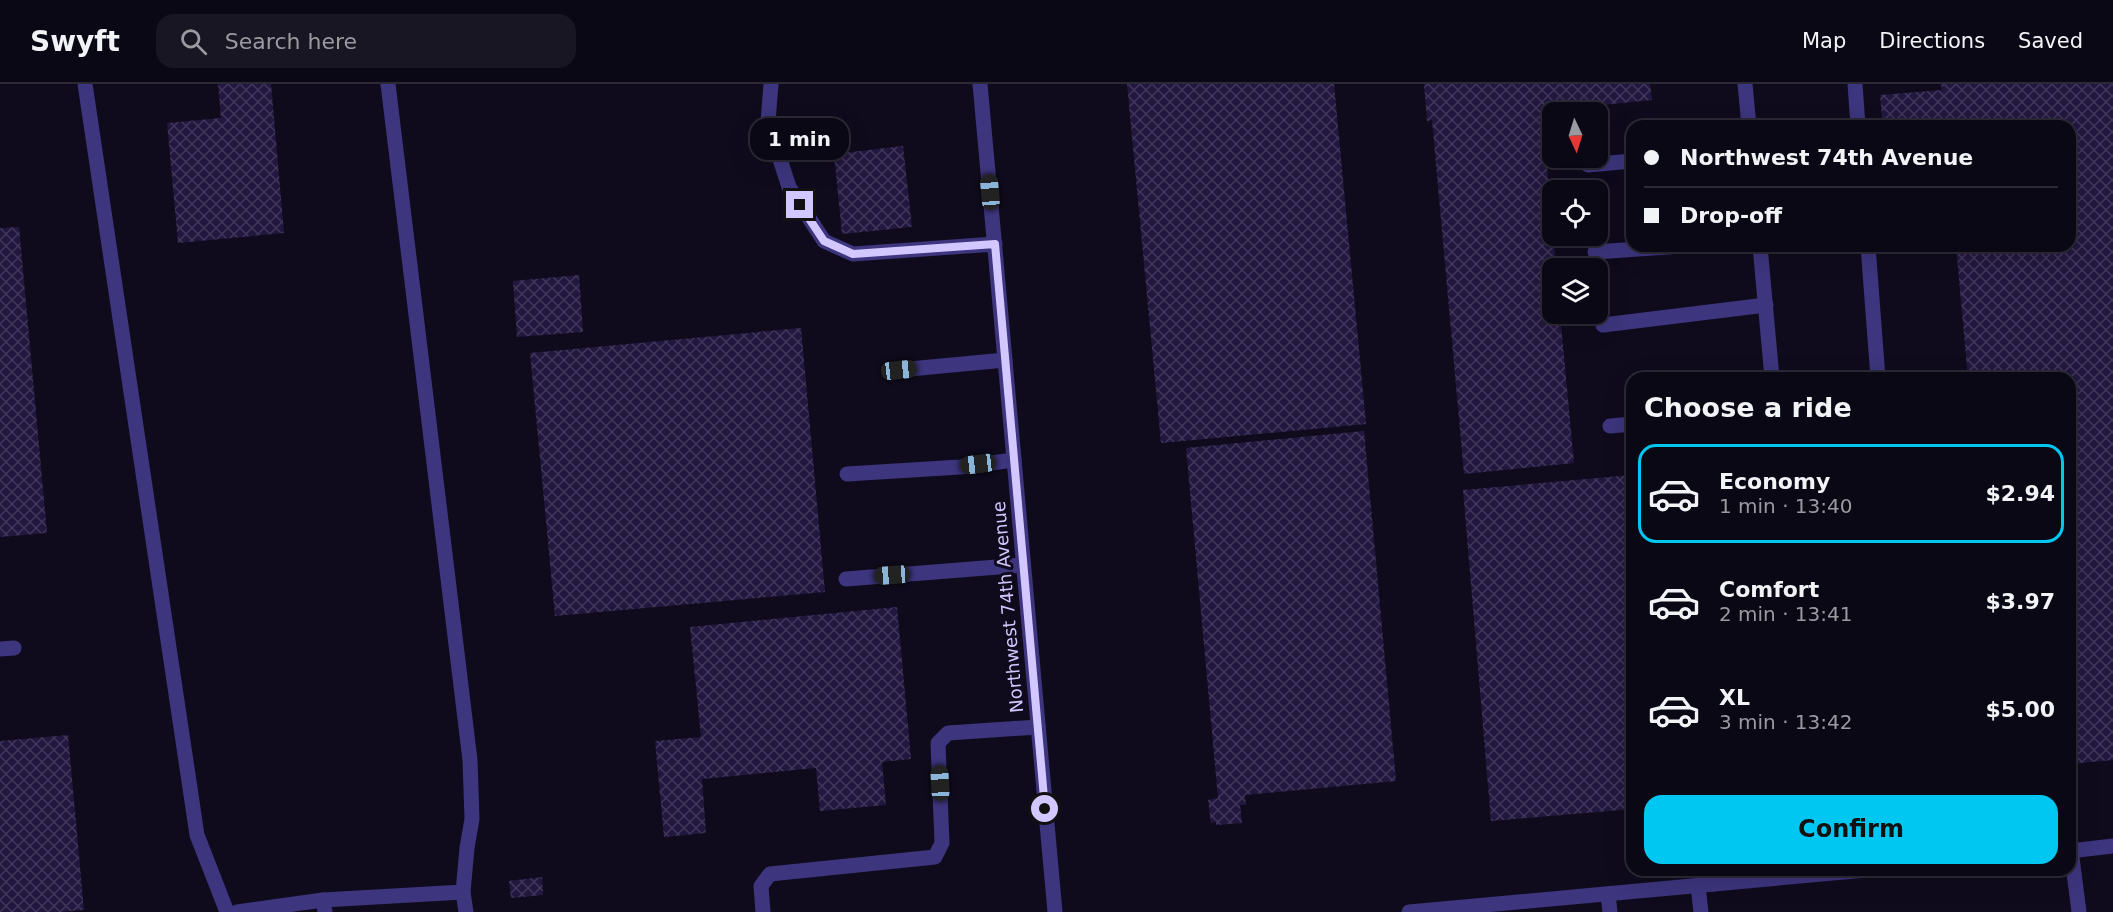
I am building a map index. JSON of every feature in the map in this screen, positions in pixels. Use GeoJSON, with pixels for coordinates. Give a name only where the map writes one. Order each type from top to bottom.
{"type":"FeatureCollection","features":[{"type":"Feature","properties":{"kind":"street"},"geometry":{"type":"LineString","coordinates":[[85,84],[197,835],[227,912]]}},
{"type":"Feature","properties":{"kind":"street"},"geometry":{"type":"LineString","coordinates":[[388,84],[470,760],[472,819],[463,892],[466,912]]}},
{"type":"Feature","properties":{"kind":"street"},"geometry":{"type":"LineString","coordinates":[[771,84],[768,122],[789,187],[824,241],[853,254],[995,244]]}},
{"type":"Feature","properties":{"kind":"street","name":"Northwest 74th Avenue"},"geometry":{"type":"LineString","coordinates":[[980,84],[1055,912]]}},
{"type":"Feature","properties":{"kind":"street"},"geometry":{"type":"LineString","coordinates":[[1745,84],[1748,120]]}},
{"type":"Feature","properties":{"kind":"street"},"geometry":{"type":"LineString","coordinates":[[1855,84],[1858,120]]}},
{"type":"Feature","properties":{"kind":"street"},"geometry":{"type":"LineString","coordinates":[[1608,163],[1626,162]]}},
{"type":"Feature","properties":{"kind":"street"},"geometry":{"type":"LineString","coordinates":[[1595,252],[1626,250]]}},
{"type":"Feature","properties":{"kind":"street"},"geometry":{"type":"LineString","coordinates":[[1761,252],[1772,372]]}},
{"type":"Feature","properties":{"kind":"street"},"geometry":{"type":"LineString","coordinates":[[1868,252],[1878,372]]}},
{"type":"Feature","properties":{"kind":"street"},"geometry":{"type":"LineString","coordinates":[[1603,325],[1766,305]]}},
{"type":"Feature","properties":{"kind":"street"},"geometry":{"type":"LineString","coordinates":[[899,370],[1005,360]]}},
{"type":"Feature","properties":{"kind":"street"},"geometry":{"type":"LineString","coordinates":[[1610,426],[1626,425]]}},
{"type":"Feature","properties":{"kind":"street"},"geometry":{"type":"LineString","coordinates":[[847,474],[1014,460]]}},
{"type":"Feature","properties":{"kind":"street"},"geometry":{"type":"LineString","coordinates":[[846,579],[1023,565]]}},
{"type":"Feature","properties":{"kind":"street"},"geometry":{"type":"LineString","coordinates":[[763,912],[761,886],[770,874],[935,857],[942,843],[938,743],[948,733],[1038,727]]}},
{"type":"Feature","properties":{"kind":"street"},"geometry":{"type":"LineString","coordinates":[[2076,850],[2113,846]]}},
{"type":"Feature","properties":{"kind":"street"},"geometry":{"type":"LineString","coordinates":[[1409,912],[1698,886],[1714,877],[1735,876]]}},
{"type":"Feature","properties":{"kind":"street"},"geometry":{"type":"LineString","coordinates":[[2074,876],[2079,912]]}},
{"type":"Feature","properties":{"kind":"street"},"geometry":{"type":"LineString","coordinates":[[1698,886],[1701,912]]}},
{"type":"Feature","properties":{"kind":"street"},"geometry":{"type":"LineString","coordinates":[[237,912],[463,892]]}},
{"type":"Feature","properties":{"kind":"street"},"geometry":{"type":"LineString","coordinates":[[1608,894],[1610,912]]}},
{"type":"Feature","properties":{"kind":"building"},"geometry":{"type":"Polygon","coordinates":[[[218,84],[271,84],[284,233],[178,243],[167,123],[221,118],[218,84]]]}},
{"type":"Feature","properties":{"kind":"building"},"geometry":{"type":"Polygon","coordinates":[[[1127,84],[1334,84],[1366,424],[1161,443],[1127,84]]]}},
{"type":"Feature","properties":{"kind":"building"},"geometry":{"type":"Polygon","coordinates":[[[1424,84],[1650,84],[1652,100],[1608,104],[1608,102],[1542,102],[1542,168],[1547,168],[1548,180],[1542,180],[1542,246],[1554,246],[1555,258],[1542,258],[1542,324],[1561,324],[1574,463],[1464,474],[1432,120],[1427,121],[1424,84]]]}},
{"type":"Feature","properties":{"kind":"building"},"geometry":{"type":"Polygon","coordinates":[[[1941,84],[2113,84],[2113,760],[2076,763],[2076,372],[1967,372],[1957,252],[2076,252],[2076,120],[1882,120],[1880,95],[1942,90],[1941,84]]]}},
{"type":"Feature","properties":{"kind":"building"},"geometry":{"type":"Polygon","coordinates":[[[903,146],[912,227],[842,234],[834,154],[903,146]]]}},
{"type":"Feature","properties":{"kind":"building"},"geometry":{"type":"Polygon","coordinates":[[[19,227],[47,533],[0,537],[0,228],[19,227]]]}},
{"type":"Feature","properties":{"kind":"building"},"geometry":{"type":"Polygon","coordinates":[[[579,275],[583,332],[517,337],[513,281],[579,275]]]}},
{"type":"Feature","properties":{"kind":"building"},"geometry":{"type":"Polygon","coordinates":[[[801,328],[825,592],[555,616],[530,353],[801,328]]]}},
{"type":"Feature","properties":{"kind":"building"},"geometry":{"type":"Polygon","coordinates":[[[1364,431],[1396,781],[1245,795],[1246,805],[1240,805],[1242,823],[1216,825],[1216,822],[1211,823],[1208,800],[1218,798],[1186,448],[1364,431]]]}},
{"type":"Feature","properties":{"kind":"building"},"geometry":{"type":"Polygon","coordinates":[[[1626,476],[1626,810],[1491,821],[1463,490],[1626,476]]]}},
{"type":"Feature","properties":{"kind":"building"},"geometry":{"type":"Polygon","coordinates":[[[897,607],[911,759],[882,762],[886,805],[820,811],[816,768],[702,779],[706,833],[664,837],[655,741],[701,737],[690,627],[897,607]]]}},
{"type":"Feature","properties":{"kind":"building"},"geometry":{"type":"Polygon","coordinates":[[[68,735],[84,910],[0,912],[0,741],[68,735]]]}},
{"type":"Feature","properties":{"kind":"building"},"geometry":{"type":"Polygon","coordinates":[[[542,877],[543,895],[511,898],[509,881],[542,877]]]}},
{"type":"Feature","properties":{"kind":"route"},"geometry":{"type":"LineString","coordinates":[[800,205],[824,241],[853,254],[995,244],[1045,809]]}}]}
